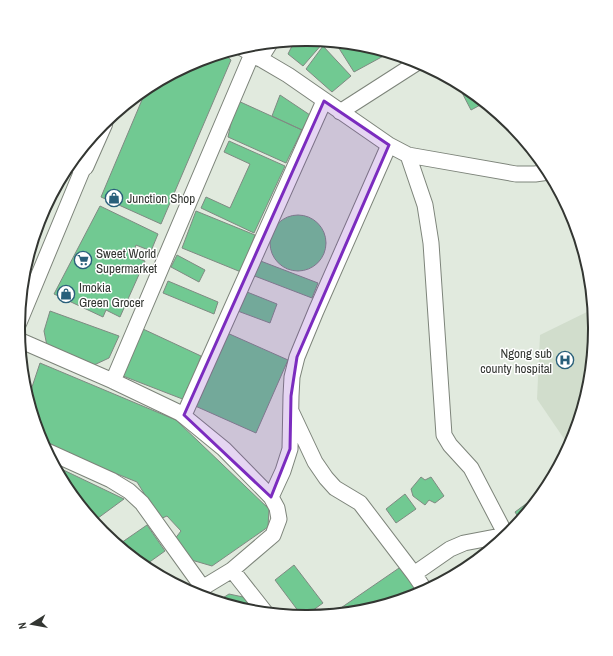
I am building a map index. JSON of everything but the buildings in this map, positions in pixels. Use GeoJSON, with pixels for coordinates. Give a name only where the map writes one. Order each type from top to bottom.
{"type":"FeatureCollection","features":[{"type":"Feature","properties":{"kind":"street"},"geometry":{"type":"LineString","coordinates":[[113,381],[251,53],[288,76],[389,145],[408,155],[516,174],[542,173]]}},
{"type":"Feature","properties":{"kind":"street"},"geometry":{"type":"LineString","coordinates":[[340,112],[411,67]]}},
{"type":"Feature","properties":{"kind":"street"},"geometry":{"type":"LineString","coordinates":[[184,415],[324,101]]}},
{"type":"Feature","properties":{"kind":"street"},"geometry":{"type":"LineString","coordinates":[[271,497],[283,471],[290,449],[292,377],[297,357],[389,145]]}},
{"type":"Feature","properties":{"kind":"street"},"geometry":{"type":"LineString","coordinates":[[408,155],[425,205],[431,243],[444,435],[450,445],[471,468],[503,530]]}},
{"type":"Feature","properties":{"kind":"street"},"geometry":{"type":"LineString","coordinates":[[26,302],[78,164]]}},
{"type":"Feature","properties":{"kind":"street"},"geometry":{"type":"LineString","coordinates":[[26,343],[113,381],[184,415],[224,449],[271,497],[277,508],[279,519],[277,528],[273,535],[232,570],[201,589]]}},
{"type":"Feature","properties":{"kind":"street"},"geometry":{"type":"LineString","coordinates":[[290,408],[315,462],[326,478],[335,488],[360,503],[421,585]]}},
{"type":"Feature","properties":{"kind":"street"},"geometry":{"type":"LineString","coordinates":[[55,455],[111,480],[129,491],[142,503],[195,586]]}},
{"type":"Feature","properties":{"kind":"street"},"geometry":{"type":"LineString","coordinates":[[414,574],[450,549],[464,544],[495,537]]}},
{"type":"Feature","properties":{"kind":"street"},"geometry":{"type":"LineString","coordinates":[[232,570],[260,605]]}},
{"type":"Feature","properties":{"kind":"highlighted area"},"geometry":{"type":"Polygon","coordinates":[[[324,101],[389,145],[297,357],[291,396],[290,449],[271,497],[184,415],[324,101]]]}},
{"type":"Feature","properties":{"kind":"shaded area","name":"Ngong sub county hospital"},"geometry":{"type":"Polygon","coordinates":[[[587,312],[588,328],[586,365],[583,383],[565,440],[537,399],[540,335],[587,312]]]}},
{"type":"Feature","properties":{"kind":"place","name":"Junction Shop"},"geometry":{"type":"Point","coordinates":[114,198]}},
{"type":"Feature","properties":{"kind":"place","name":"Sweet World Supermarket"},"geometry":{"type":"Point","coordinates":[83,260]}},
{"type":"Feature","properties":{"kind":"place","name":"Imokia Green Grocer"},"geometry":{"type":"Point","coordinates":[66,294]}},
{"type":"Feature","properties":{"kind":"place","name":"Ngong sub county hospital"},"geometry":{"type":"Point","coordinates":[565,360]}}]}
